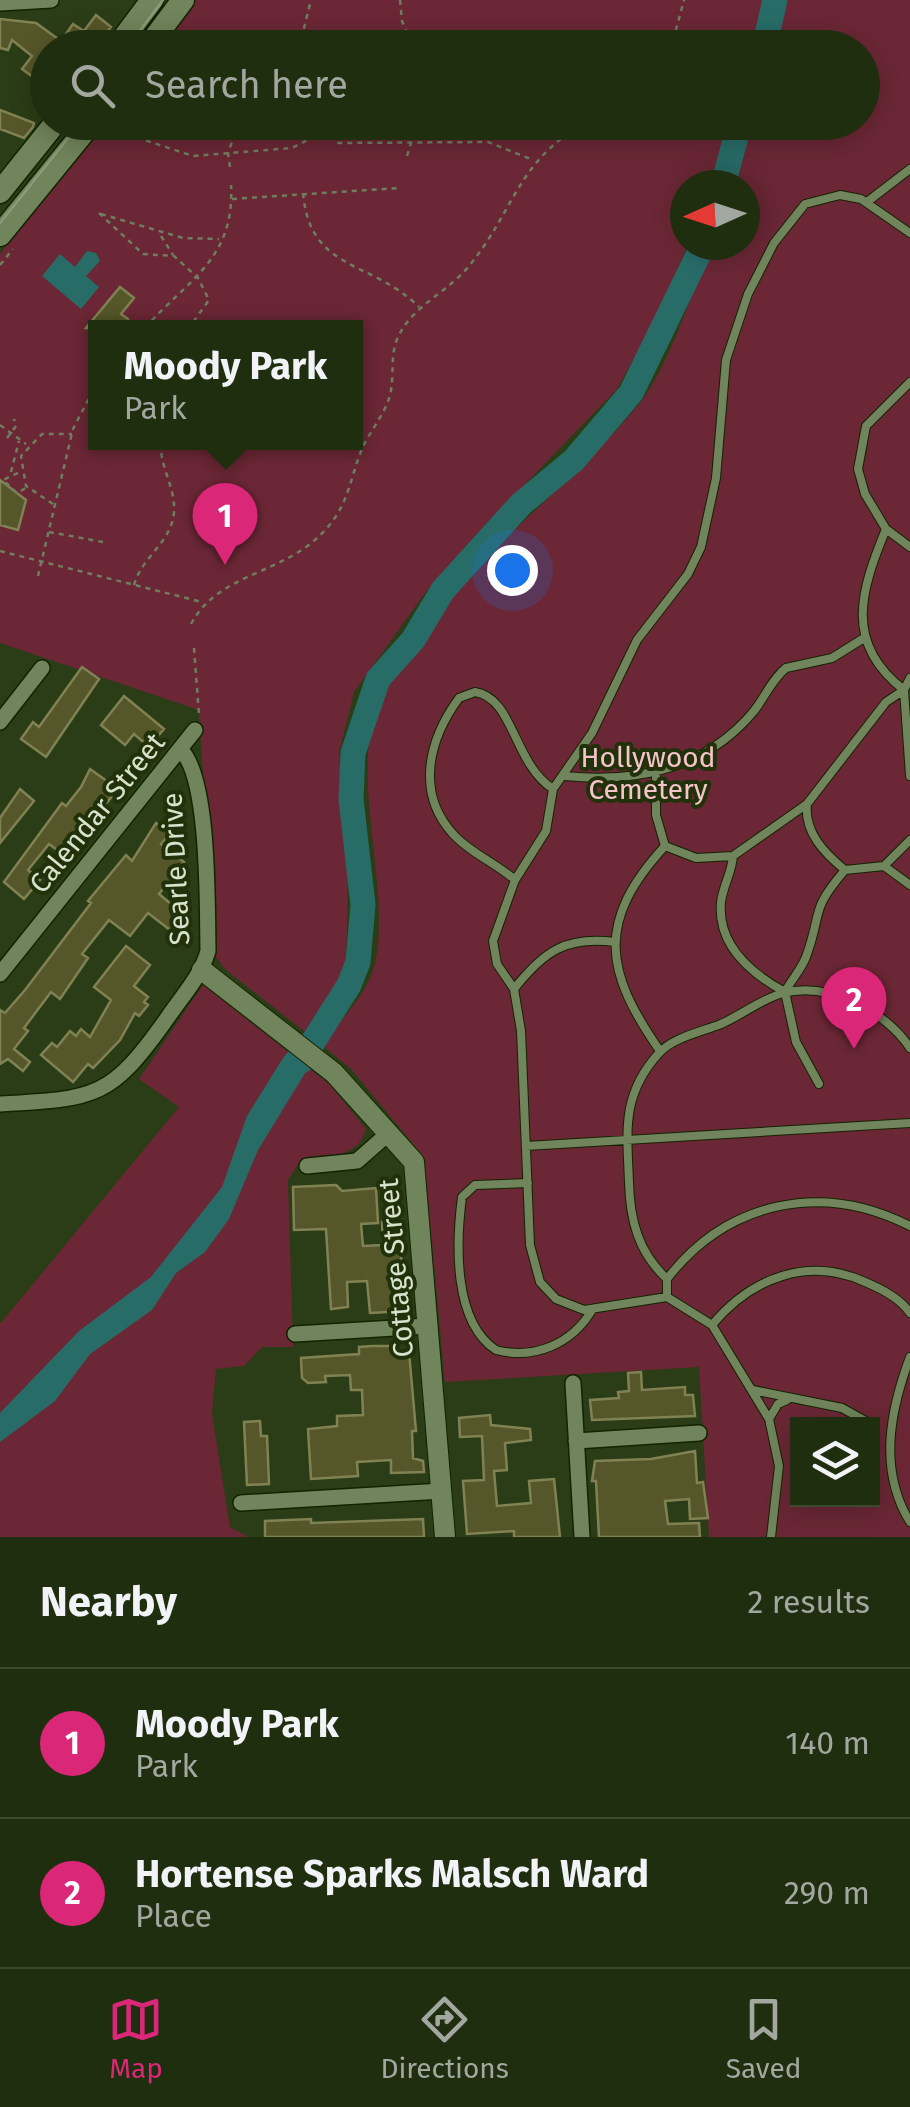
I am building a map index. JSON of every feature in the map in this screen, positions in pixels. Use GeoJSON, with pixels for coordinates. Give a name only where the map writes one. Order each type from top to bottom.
{"type":"FeatureCollection","features":[{"type":"Feature","properties":{"kind":"main road"},"geometry":{"type":"LineString","coordinates":[[130,30],[152,0]]}},
{"type":"Feature","properties":{"kind":"main road"},"geometry":{"type":"LineString","coordinates":[[158,30],[175,3]]}},
{"type":"Feature","properties":{"kind":"main road"},"geometry":{"type":"LineString","coordinates":[[0,192],[42,140]]}},
{"type":"Feature","properties":{"kind":"main road"},"geometry":{"type":"LineString","coordinates":[[0,235],[84,140]]}},
{"type":"Feature","properties":{"kind":"street"},"geometry":{"type":"LineString","coordinates":[[0,4],[51,0]]}},
{"type":"Feature","properties":{"kind":"street"},"geometry":{"type":"LineString","coordinates":[[0,722],[42,668]]}},
{"type":"Feature","properties":{"kind":"street","name":"Calendar Street"},"geometry":{"type":"LineString","coordinates":[[0,974],[195,730]]}},
{"type":"Feature","properties":{"kind":"street","name":"Searle Drive"},"geometry":{"type":"LineString","coordinates":[[0,1104],[91,1095],[112,1084],[136,1062],[202,970],[208,951],[199,808],[193,764],[180,749]]}},
{"type":"Feature","properties":{"kind":"street","name":"Cottage Street"},"geometry":{"type":"LineString","coordinates":[[202,970],[317,1058],[390,1132],[416,1168],[445,1537]]}},
{"type":"Feature","properties":{"kind":"street"},"geometry":{"type":"LineString","coordinates":[[307,1166],[357,1161],[390,1132]]}},
{"type":"Feature","properties":{"kind":"street"},"geometry":{"type":"LineString","coordinates":[[295,1334],[428,1326]]}},
{"type":"Feature","properties":{"kind":"street"},"geometry":{"type":"LineString","coordinates":[[572,1383],[582,1537]]}},
{"type":"Feature","properties":{"kind":"street"},"geometry":{"type":"LineString","coordinates":[[576,1440],[699,1433]]}},
{"type":"Feature","properties":{"kind":"street"},"geometry":{"type":"LineString","coordinates":[[241,1503],[442,1491]]}},
{"type":"Feature","properties":{"kind":"lane"},"geometry":{"type":"LineString","coordinates":[[867,202],[910,169]]}},
{"type":"Feature","properties":{"kind":"lane"},"geometry":{"type":"LineString","coordinates":[[771,1537],[779,1466],[768,1419],[712,1325],[667,1297],[592,1310],[564,1303],[540,1282],[530,1245],[521,1031],[514,989],[497,964],[493,941],[515,880],[542,840],[553,789],[606,708],[637,640],[688,574],[701,547],[716,478],[726,360],[760,267],[805,204],[840,195],[867,202],[910,233]]}},
{"type":"Feature","properties":{"kind":"lane"},"geometry":{"type":"LineString","coordinates":[[910,386],[889,398],[866,426],[858,456],[861,484],[886,529],[910,546]]}},
{"type":"Feature","properties":{"kind":"lane"},"geometry":{"type":"LineString","coordinates":[[886,529],[863,591],[864,638],[904,690],[910,776]]}},
{"type":"Feature","properties":{"kind":"lane"},"geometry":{"type":"LineString","coordinates":[[564,776],[656,775],[728,735],[754,710],[786,668],[832,658],[864,638]]}},
{"type":"Feature","properties":{"kind":"lane"},"geometry":{"type":"LineString","coordinates":[[666,846],[696,858],[734,856],[807,804],[886,702],[904,690],[910,678]]}},
{"type":"Feature","properties":{"kind":"lane"},"geometry":{"type":"LineString","coordinates":[[515,880],[453,834],[435,807],[430,781],[433,748],[459,698],[476,692],[494,699],[509,721],[524,760],[553,789]]}},
{"type":"Feature","properties":{"kind":"lane"},"geometry":{"type":"LineString","coordinates":[[656,775],[656,815],[666,846]]}},
{"type":"Feature","properties":{"kind":"lane"},"geometry":{"type":"LineString","coordinates":[[807,804],[807,820],[821,848],[845,870]]}},
{"type":"Feature","properties":{"kind":"lane"},"geometry":{"type":"LineString","coordinates":[[792,814],[807,820]]}},
{"type":"Feature","properties":{"kind":"lane"},"geometry":{"type":"LineString","coordinates":[[667,1297],[666,1278],[643,1252],[636,1234],[624,1128],[630,1107],[660,1052],[785,992],[805,959],[821,896],[845,870],[884,866],[910,840]]}},
{"type":"Feature","properties":{"kind":"lane"},"geometry":{"type":"LineString","coordinates":[[660,1052],[623,993],[615,942],[628,896],[666,846]]}},
{"type":"Feature","properties":{"kind":"lane"},"geometry":{"type":"LineString","coordinates":[[734,856],[721,903],[725,933],[752,971],[785,992],[824,995],[858,1004],[892,1026],[910,1048]]}},
{"type":"Feature","properties":{"kind":"lane"},"geometry":{"type":"LineString","coordinates":[[884,866],[910,885]]}},
{"type":"Feature","properties":{"kind":"lane"},"geometry":{"type":"LineString","coordinates":[[514,989],[556,946],[572,940],[615,942]]}},
{"type":"Feature","properties":{"kind":"lane"},"geometry":{"type":"LineString","coordinates":[[785,992],[796,1042],[818,1084]]}},
{"type":"Feature","properties":{"kind":"lane"},"geometry":{"type":"LineString","coordinates":[[526,1146],[910,1123]]}},
{"type":"Feature","properties":{"kind":"lane"},"geometry":{"type":"LineString","coordinates":[[528,1183],[474,1185],[462,1198],[462,1281],[473,1326],[496,1350],[530,1352],[563,1341],[592,1310]]}},
{"type":"Feature","properties":{"kind":"lane"},"geometry":{"type":"LineString","coordinates":[[666,1278],[702,1239],[727,1223],[766,1208],[837,1202],[875,1210],[910,1226]]}},
{"type":"Feature","properties":{"kind":"lane"},"geometry":{"type":"LineString","coordinates":[[712,1325],[754,1287],[804,1270],[850,1275],[906,1302],[910,1313]]}},
{"type":"Feature","properties":{"kind":"lane"},"geometry":{"type":"LineString","coordinates":[[910,1357],[889,1437],[896,1495],[910,1522]]}},
{"type":"Feature","properties":{"kind":"lane"},"geometry":{"type":"LineString","coordinates":[[753,1390],[842,1408],[858,1417]]}},
{"type":"Feature","properties":{"kind":"lane"},"geometry":{"type":"LineString","coordinates":[[768,1419],[778,1404],[788,1400]]}},
{"type":"Feature","properties":{"kind":"lane"},"geometry":{"type":"LineString","coordinates":[[880,1431],[889,1437]]}},
{"type":"Feature","properties":{"kind":"path"},"geometry":{"type":"LineString","coordinates":[[303,30],[310,0]]}},
{"type":"Feature","properties":{"kind":"path"},"geometry":{"type":"LineString","coordinates":[[400,0],[406,30]]}},
{"type":"Feature","properties":{"kind":"path"},"geometry":{"type":"LineString","coordinates":[[676,30],[684,0]]}},
{"type":"Feature","properties":{"kind":"path"},"geometry":{"type":"LineString","coordinates":[[147,140],[193,156],[301,146],[310,140]]}},
{"type":"Feature","properties":{"kind":"path"},"geometry":{"type":"LineString","coordinates":[[230,168],[228,153],[233,140]]}},
{"type":"Feature","properties":{"kind":"path"},"geometry":{"type":"LineString","coordinates":[[333,140],[408,144],[488,142],[534,161]]}},
{"type":"Feature","properties":{"kind":"path"},"geometry":{"type":"LineString","coordinates":[[407,156],[412,140]]}},
{"type":"Feature","properties":{"kind":"path"},"geometry":{"type":"LineString","coordinates":[[363,448],[390,397],[399,335],[420,308],[468,269],[534,161],[563,140]]}},
{"type":"Feature","properties":{"kind":"path"},"geometry":{"type":"LineString","coordinates":[[153,320],[198,278],[221,239],[232,199],[231,185]]}},
{"type":"Feature","properties":{"kind":"path"},"geometry":{"type":"LineString","coordinates":[[232,199],[399,188]]}},
{"type":"Feature","properties":{"kind":"path"},"geometry":{"type":"LineString","coordinates":[[303,192],[311,235],[320,247],[376,275],[420,308]]}},
{"type":"Feature","properties":{"kind":"path"},"geometry":{"type":"LineString","coordinates":[[174,256],[143,254],[99,214],[159,233],[221,239]]}},
{"type":"Feature","properties":{"kind":"path"},"geometry":{"type":"LineString","coordinates":[[159,233],[174,256],[198,278],[209,300],[195,320]]}},
{"type":"Feature","properties":{"kind":"path"},"geometry":{"type":"LineString","coordinates":[[78,397],[85,401]]}},
{"type":"Feature","properties":{"kind":"path"},"geometry":{"type":"LineString","coordinates":[[38,576],[72,434],[88,397]]}},
{"type":"Feature","properties":{"kind":"path"},"geometry":{"type":"LineString","coordinates":[[8,436],[17,423],[14,419]]}},
{"type":"Feature","properties":{"kind":"path"},"geometry":{"type":"LineString","coordinates":[[0,425],[8,436],[28,445]]}},
{"type":"Feature","properties":{"kind":"path"},"geometry":{"type":"LineString","coordinates":[[54,504],[27,488],[20,472],[28,445],[44,433],[72,434]]}},
{"type":"Feature","properties":{"kind":"path"},"geometry":{"type":"LineString","coordinates":[[9,474],[19,441]]}},
{"type":"Feature","properties":{"kind":"path"},"geometry":{"type":"LineString","coordinates":[[134,587],[141,564],[173,520],[174,494],[163,450]]}},
{"type":"Feature","properties":{"kind":"path"},"geometry":{"type":"LineString","coordinates":[[191,624],[203,602],[242,578],[302,552],[336,516],[362,450]]}},
{"type":"Feature","properties":{"kind":"path"},"geometry":{"type":"LineString","coordinates":[[1,470],[9,474]]}},
{"type":"Feature","properties":{"kind":"path"},"geometry":{"type":"LineString","coordinates":[[20,472],[2,480],[18,493],[27,488]]}},
{"type":"Feature","properties":{"kind":"path"},"geometry":{"type":"LineString","coordinates":[[48,531],[104,542]]}},
{"type":"Feature","properties":{"kind":"path"},"geometry":{"type":"LineString","coordinates":[[0,551],[203,602]]}},
{"type":"Feature","properties":{"kind":"path"},"geometry":{"type":"LineString","coordinates":[[194,648],[199,716],[195,730]]}},
{"type":"Feature","properties":{"kind":"green space"},"geometry":{"type":"Polygon","coordinates":[[[185,0],[766,0],[756,30],[164,30],[185,0]]]}},
{"type":"Feature","properties":{"kind":"green space","name":"Hollywood Cemetery"},"geometry":{"type":"Polygon","coordinates":[[[784,0],[910,0],[910,1537],[709,1537],[699,1367],[445,1382],[424,1157],[351,1069],[322,1045],[360,996],[375,963],[378,896],[368,751],[374,717],[386,685],[440,608],[639,404],[670,349],[705,260],[760,260],[760,170],[735,170],[744,140],[880,140],[880,30],[776,30],[784,0]]]}},
{"type":"Feature","properties":{"kind":"green space"},"geometry":{"type":"Polygon","coordinates":[[[84,140],[723,140],[714,170],[670,170],[670,260],[681,260],[653,324],[617,389],[425,593],[354,692],[339,753],[348,878],[346,969],[305,1032],[225,969],[214,954],[199,710],[0,643],[0,254],[84,140]]]}},
{"type":"Feature","properties":{"kind":"green space"},"geometry":{"type":"Polygon","coordinates":[[[203,985],[329,1084],[366,1129],[349,1151],[300,1161],[288,1180],[293,1347],[262,1347],[244,1366],[216,1369],[212,1414],[230,1527],[248,1537],[0,1537],[0,1324],[179,1107],[139,1079],[203,985]]]}},
{"type":"Feature","properties":{"kind":"water"},"geometry":{"type":"Polygon","coordinates":[[[87,251],[96,253],[100,261],[86,276],[99,287],[81,309],[42,276],[60,254],[75,267],[87,251]]]}},
{"type":"Feature","properties":{"kind":"water"},"geometry":{"type":"Polygon","coordinates":[[[309,1027],[326,1039],[258,1150],[229,1219],[205,1252],[176,1273],[152,1310],[90,1354],[55,1401],[0,1442],[0,1413],[79,1331],[151,1277],[222,1187],[247,1116],[283,1058],[309,1027]]]}},
{"type":"Feature","properties":{"kind":"building"},"geometry":{"type":"Polygon","coordinates":[[[96,15],[111,27],[109,30],[85,30],[96,15]]]}},
{"type":"Feature","properties":{"kind":"building"},"geometry":{"type":"Polygon","coordinates":[[[0,19],[36,23],[46,30],[30,30],[30,54],[12,40],[8,50],[0,48],[0,19]]]}},
{"type":"Feature","properties":{"kind":"building"},"geometry":{"type":"Polygon","coordinates":[[[30,59],[30,75],[22,69],[30,59]]]}},
{"type":"Feature","properties":{"kind":"building"},"geometry":{"type":"Polygon","coordinates":[[[0,110],[30,121],[30,131],[24,138],[0,129],[0,110]]]}},
{"type":"Feature","properties":{"kind":"building"},"geometry":{"type":"Polygon","coordinates":[[[120,287],[134,298],[121,314],[127,320],[93,320],[120,287]]]}},
{"type":"Feature","properties":{"kind":"building"},"geometry":{"type":"Polygon","coordinates":[[[0,480],[26,500],[18,530],[0,525],[0,480]]]}},
{"type":"Feature","properties":{"kind":"building"},"geometry":{"type":"Polygon","coordinates":[[[82,667],[99,679],[46,757],[21,739],[33,722],[39,727],[82,667]]]}},
{"type":"Feature","properties":{"kind":"building"},"geometry":{"type":"Polygon","coordinates":[[[124,696],[164,729],[149,747],[134,734],[125,745],[101,725],[124,696]]]}},
{"type":"Feature","properties":{"kind":"building"},"geometry":{"type":"Polygon","coordinates":[[[90,769],[118,789],[64,855],[49,844],[28,870],[40,880],[24,899],[4,882],[62,803],[66,806],[81,787],[90,769]]]}},
{"type":"Feature","properties":{"kind":"building"},"geometry":{"type":"Polygon","coordinates":[[[20,789],[34,801],[0,843],[0,818],[20,789]]]}},
{"type":"Feature","properties":{"kind":"building"},"geometry":{"type":"Polygon","coordinates":[[[156,823],[170,834],[161,844],[184,862],[159,894],[188,918],[174,933],[148,913],[130,936],[109,920],[82,954],[88,958],[60,999],[51,992],[24,1028],[28,1031],[14,1049],[30,1062],[23,1071],[8,1059],[0,1064],[0,1010],[5,1013],[25,990],[91,903],[88,901],[126,855],[132,861],[156,823]]]}},
{"type":"Feature","properties":{"kind":"building"},"geometry":{"type":"Polygon","coordinates":[[[126,946],[150,965],[134,986],[148,997],[144,1002],[148,1005],[139,1016],[135,1013],[120,1040],[93,1068],[88,1064],[73,1082],[41,1055],[52,1043],[57,1047],[70,1031],[76,1036],[81,1029],[90,1037],[111,1000],[94,987],[126,946]]]}},
{"type":"Feature","properties":{"kind":"building"},"geometry":{"type":"Polygon","coordinates":[[[336,1185],[342,1191],[376,1188],[378,1223],[361,1224],[363,1246],[383,1245],[382,1222],[402,1220],[403,1237],[399,1237],[407,1311],[370,1313],[367,1281],[347,1282],[348,1307],[331,1309],[326,1229],[294,1230],[293,1187],[336,1185]]]}},
{"type":"Feature","properties":{"kind":"building"},"geometry":{"type":"Polygon","coordinates":[[[396,1346],[396,1353],[409,1352],[416,1431],[412,1431],[413,1458],[423,1461],[424,1472],[391,1473],[391,1460],[357,1462],[358,1476],[311,1479],[308,1429],[337,1426],[337,1416],[363,1415],[362,1390],[351,1390],[350,1375],[325,1376],[326,1382],[308,1383],[302,1378],[301,1358],[359,1354],[359,1347],[396,1346]]]}},
{"type":"Feature","properties":{"kind":"building"},"geometry":{"type":"Polygon","coordinates":[[[641,1372],[642,1390],[685,1387],[685,1395],[693,1395],[695,1416],[592,1420],[590,1400],[619,1398],[618,1392],[629,1391],[628,1373],[641,1372]]]}},
{"type":"Feature","properties":{"kind":"building"},"geometry":{"type":"Polygon","coordinates":[[[490,1415],[491,1425],[530,1429],[531,1440],[505,1443],[507,1470],[494,1471],[497,1506],[531,1503],[529,1481],[554,1479],[560,1537],[514,1537],[514,1531],[467,1534],[463,1481],[484,1480],[482,1436],[460,1437],[459,1418],[490,1415]]]}},
{"type":"Feature","properties":{"kind":"building"},"geometry":{"type":"Polygon","coordinates":[[[260,1421],[261,1436],[267,1436],[269,1484],[247,1485],[244,1422],[260,1421]]]}},
{"type":"Feature","properties":{"kind":"building"},"geometry":{"type":"Polygon","coordinates":[[[695,1451],[697,1483],[703,1482],[708,1518],[690,1519],[689,1499],[665,1501],[668,1524],[699,1523],[700,1537],[599,1537],[596,1481],[592,1481],[595,1461],[651,1459],[695,1451]]]}},
{"type":"Feature","properties":{"kind":"building"},"geometry":{"type":"Polygon","coordinates":[[[311,1519],[311,1523],[423,1519],[424,1537],[265,1537],[265,1521],[311,1519]]]}},
{"type":"Feature","properties":{"kind":"waterway"},"geometry":{"type":"LineString","coordinates":[[768,30],[775,0]]}},
{"type":"Feature","properties":{"kind":"waterway"},"geometry":{"type":"LineString","coordinates":[[727,170],[735,140]]}},
{"type":"Feature","properties":{"kind":"waterway"},"geometry":{"type":"LineString","coordinates":[[301,1061],[349,985],[358,962],[363,905],[351,799],[353,753],[378,679],[413,640],[443,590],[521,504],[574,460],[631,393],[696,260]]}},
{"type":"Feature","properties":{"kind":"tram line"},"geometry":{"type":"LineString","coordinates":[[140,30],[163,0]]}},
{"type":"Feature","properties":{"kind":"tram line"},"geometry":{"type":"LineString","coordinates":[[0,223],[67,140]]}},
{"type":"Feature","properties":{"kind":"place","name":"Moody Park"},"geometry":{"type":"Point","coordinates":[225,565]}},
{"type":"Feature","properties":{"kind":"place","name":"Hortense Sparks Malsch Ward"},"geometry":{"type":"Point","coordinates":[854,1049]}}]}
